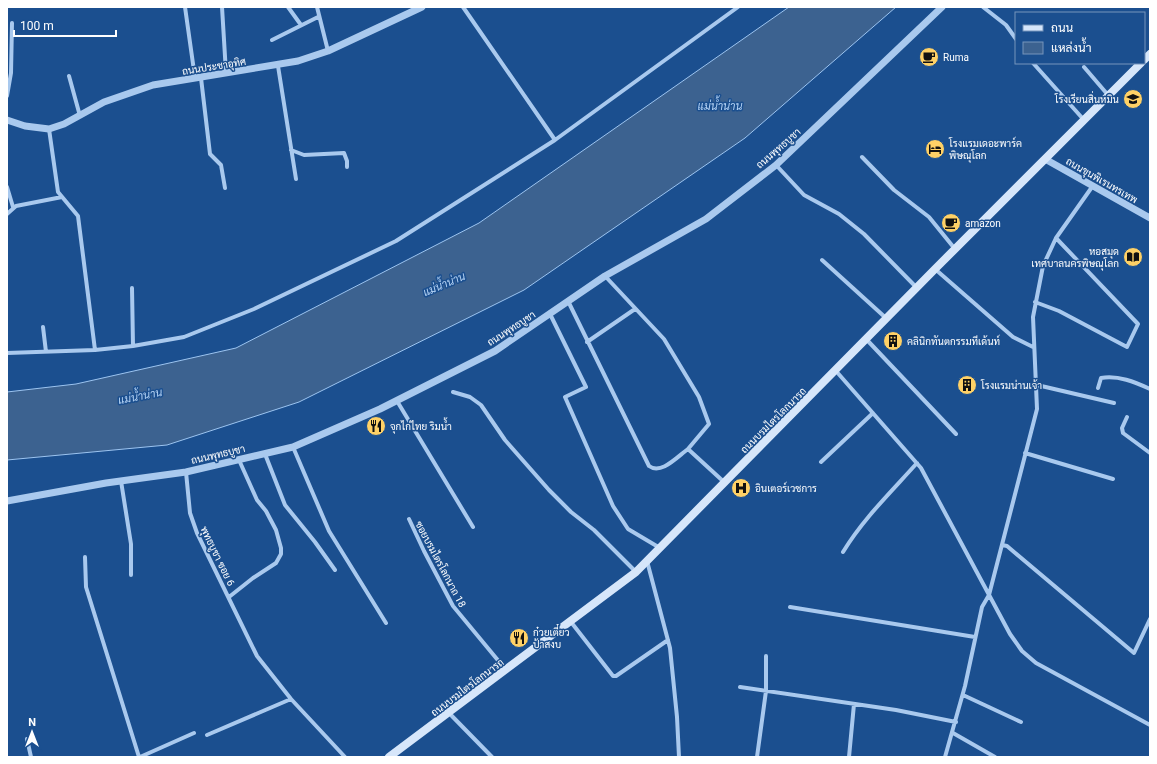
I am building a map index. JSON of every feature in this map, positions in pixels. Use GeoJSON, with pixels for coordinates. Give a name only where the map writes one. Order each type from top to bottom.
{"type":"FeatureCollection","features":[{"type":"Feature","properties":{"kind":"main road","name":"ถนนบรมไตรโลกนารถ"},"geometry":{"type":"LineString","coordinates":[[389,757],[636,572],[888,319],[935,269],[1045,158],[1140,64]]}},
{"type":"Feature","properties":{"kind":"street"},"geometry":{"type":"LineString","coordinates":[[185,7],[210,154],[221,165],[225,188]]}},
{"type":"Feature","properties":{"kind":"street"},"geometry":{"type":"LineString","coordinates":[[222,7],[226,74]]}},
{"type":"Feature","properties":{"kind":"street"},"geometry":{"type":"LineString","coordinates":[[288,7],[301,25]]}},
{"type":"Feature","properties":{"kind":"street"},"geometry":{"type":"LineString","coordinates":[[317,7],[318,17],[328,51]]}},
{"type":"Feature","properties":{"kind":"street","name":"ถนนประชาอุทิศ"},"geometry":{"type":"LineString","coordinates":[[7,120],[25,126],[49,129],[64,124],[104,102],[153,85],[278,66],[328,51],[422,7]]}},
{"type":"Feature","properties":{"kind":"street"},"geometry":{"type":"LineString","coordinates":[[463,7],[555,140]]}},
{"type":"Feature","properties":{"kind":"street"},"geometry":{"type":"LineString","coordinates":[[728,7],[731,13]]}},
{"type":"Feature","properties":{"kind":"street"},"geometry":{"type":"LineString","coordinates":[[7,353],[95,350],[184,338],[254,309],[396,241],[555,140],[738,7]]}},
{"type":"Feature","properties":{"kind":"street","name":"ถนนพุทธบูชา"},"geometry":{"type":"LineString","coordinates":[[7,501],[121,481],[186,472],[293,447],[397,401],[495,351],[605,276],[706,219],[776,165],[942,7]]}},
{"type":"Feature","properties":{"kind":"street"},"geometry":{"type":"LineString","coordinates":[[983,7],[1006,25],[1015,38]]}},
{"type":"Feature","properties":{"kind":"street"},"geometry":{"type":"LineString","coordinates":[[272,40],[318,17]]}},
{"type":"Feature","properties":{"kind":"street"},"geometry":{"type":"LineString","coordinates":[[7,96],[11,73],[12,23]]}},
{"type":"Feature","properties":{"kind":"street"},"geometry":{"type":"LineString","coordinates":[[1034,64],[1084,120]]}},
{"type":"Feature","properties":{"kind":"street"},"geometry":{"type":"LineString","coordinates":[[278,66],[296,179]]}},
{"type":"Feature","properties":{"kind":"street"},"geometry":{"type":"LineString","coordinates":[[1084,67],[1108,96]]}},
{"type":"Feature","properties":{"kind":"street"},"geometry":{"type":"LineString","coordinates":[[69,76],[80,116]]}},
{"type":"Feature","properties":{"kind":"street"},"geometry":{"type":"LineString","coordinates":[[49,129],[58,192],[78,216],[95,350]]}},
{"type":"Feature","properties":{"kind":"street"},"geometry":{"type":"LineString","coordinates":[[291,150],[304,155],[344,153],[347,161],[346,167]]}},
{"type":"Feature","properties":{"kind":"street"},"geometry":{"type":"LineString","coordinates":[[862,157],[894,190],[929,217],[956,249]]}},
{"type":"Feature","properties":{"kind":"street","name":"ถนนขุนพิเรนทรเทพ"},"geometry":{"type":"LineString","coordinates":[[1045,158],[1150,218]]}},
{"type":"Feature","properties":{"kind":"street"},"geometry":{"type":"LineString","coordinates":[[776,165],[804,195],[838,214],[864,234],[918,288]]}},
{"type":"Feature","properties":{"kind":"street"},"geometry":{"type":"LineString","coordinates":[[945,757],[963,695],[982,607],[989,595],[1037,409],[1037,385],[1033,347],[1033,317],[1043,266],[1056,238],[1092,186]]}},
{"type":"Feature","properties":{"kind":"street"},"geometry":{"type":"LineString","coordinates":[[7,188],[13,208]]}},
{"type":"Feature","properties":{"kind":"street"},"geometry":{"type":"LineString","coordinates":[[7,214],[13,208],[62,197]]}},
{"type":"Feature","properties":{"kind":"street"},"geometry":{"type":"LineString","coordinates":[[1035,302],[1059,310],[1127,347],[1138,324],[1056,238]]}},
{"type":"Feature","properties":{"kind":"street"},"geometry":{"type":"LineString","coordinates":[[822,260],[888,319]]}},
{"type":"Feature","properties":{"kind":"street"},"geometry":{"type":"LineString","coordinates":[[935,269],[1013,337],[1033,347]]}},
{"type":"Feature","properties":{"kind":"street"},"geometry":{"type":"LineString","coordinates":[[568,301],[648,466],[654,470],[660,469],[688,449],[710,424],[699,397],[664,339],[605,276]]}},
{"type":"Feature","properties":{"kind":"street"},"geometry":{"type":"LineString","coordinates":[[132,288],[132,346]]}},
{"type":"Feature","properties":{"kind":"street"},"geometry":{"type":"LineString","coordinates":[[587,342],[635,309]]}},
{"type":"Feature","properties":{"kind":"street"},"geometry":{"type":"LineString","coordinates":[[550,314],[586,387],[565,397],[613,506],[628,529],[660,548]]}},
{"type":"Feature","properties":{"kind":"street"},"geometry":{"type":"LineString","coordinates":[[43,327],[46,352]]}},
{"type":"Feature","properties":{"kind":"street"},"geometry":{"type":"LineString","coordinates":[[867,340],[956,434]]}},
{"type":"Feature","properties":{"kind":"street"},"geometry":{"type":"LineString","coordinates":[[836,371],[921,468],[1010,634],[1022,651],[1036,663],[1150,725]]}},
{"type":"Feature","properties":{"kind":"street"},"geometry":{"type":"LineString","coordinates":[[1098,388],[1101,378],[1106,377],[1126,380],[1150,389]]}},
{"type":"Feature","properties":{"kind":"street"},"geometry":{"type":"LineString","coordinates":[[1037,385],[1114,403]]}},
{"type":"Feature","properties":{"kind":"street"},"geometry":{"type":"LineString","coordinates":[[453,392],[470,397],[481,405],[504,440],[549,490],[571,512],[594,530],[636,572]]}},
{"type":"Feature","properties":{"kind":"street"},"geometry":{"type":"LineString","coordinates":[[397,401],[473,527]]}},
{"type":"Feature","properties":{"kind":"street"},"geometry":{"type":"LineString","coordinates":[[821,462],[873,413]]}},
{"type":"Feature","properties":{"kind":"street"},"geometry":{"type":"LineString","coordinates":[[1127,417],[1122,428],[1123,433],[1150,453]]}},
{"type":"Feature","properties":{"kind":"street"},"geometry":{"type":"LineString","coordinates":[[293,447],[329,531],[386,623]]}},
{"type":"Feature","properties":{"kind":"street"},"geometry":{"type":"LineString","coordinates":[[688,449],[724,482]]}},
{"type":"Feature","properties":{"kind":"street"},"geometry":{"type":"LineString","coordinates":[[1025,453],[1113,478]]}},
{"type":"Feature","properties":{"kind":"street"},"geometry":{"type":"LineString","coordinates":[[265,454],[285,505],[315,542],[335,570]]}},
{"type":"Feature","properties":{"kind":"street"},"geometry":{"type":"LineString","coordinates":[[229,597],[252,578],[276,563],[281,554],[281,548],[276,530],[266,511],[257,500],[239,460]]}},
{"type":"Feature","properties":{"kind":"street"},"geometry":{"type":"LineString","coordinates":[[843,552],[854,534],[917,463]]}},
{"type":"Feature","properties":{"kind":"street","name":"พุทธบูชา ซอย 6"},"geometry":{"type":"LineString","coordinates":[[186,472],[190,513],[197,533],[257,656],[291,699],[345,757]]}},
{"type":"Feature","properties":{"kind":"street"},"geometry":{"type":"LineString","coordinates":[[121,481],[131,544],[131,575]]}},
{"type":"Feature","properties":{"kind":"street","name":"ซอยบรมไตรโลกนาถ 18"},"geometry":{"type":"LineString","coordinates":[[409,519],[453,606],[506,670]]}},
{"type":"Feature","properties":{"kind":"street"},"geometry":{"type":"LineString","coordinates":[[1002,545],[1007,546],[1134,653],[1150,619]]}},
{"type":"Feature","properties":{"kind":"street"},"geometry":{"type":"LineString","coordinates":[[85,557],[86,587],[140,757],[194,733]]}},
{"type":"Feature","properties":{"kind":"street"},"geometry":{"type":"LineString","coordinates":[[647,561],[668,640],[677,717],[679,757]]}},
{"type":"Feature","properties":{"kind":"street"},"geometry":{"type":"LineString","coordinates":[[790,607],[975,637]]}},
{"type":"Feature","properties":{"kind":"street"},"geometry":{"type":"LineString","coordinates":[[571,622],[613,676],[616,676],[668,640]]}},
{"type":"Feature","properties":{"kind":"street"},"geometry":{"type":"LineString","coordinates":[[758,757],[766,691],[766,656]]}},
{"type":"Feature","properties":{"kind":"street"},"geometry":{"type":"LineString","coordinates":[[740,687],[854,704],[956,722]]}},
{"type":"Feature","properties":{"kind":"street"},"geometry":{"type":"LineString","coordinates":[[963,695],[1021,722]]}},
{"type":"Feature","properties":{"kind":"street"},"geometry":{"type":"LineString","coordinates":[[207,735],[291,699]]}},
{"type":"Feature","properties":{"kind":"street"},"geometry":{"type":"LineString","coordinates":[[849,757],[854,704]]}},
{"type":"Feature","properties":{"kind":"street"},"geometry":{"type":"LineString","coordinates":[[449,713],[492,757]]}},
{"type":"Feature","properties":{"kind":"street"},"geometry":{"type":"LineString","coordinates":[[953,733],[995,757]]}},
{"type":"Feature","properties":{"kind":"street"},"geometry":{"type":"LineString","coordinates":[[27,739],[31,757]]}},
{"type":"Feature","properties":{"kind":"water","name":"แม่น้ำน่าน"},"geometry":{"type":"Polygon","coordinates":[[[789,7],[896,7],[745,138],[524,290],[299,402],[167,445],[7,460],[7,392],[76,384],[236,348],[479,223],[789,7]]]}},
{"type":"Feature","properties":{"kind":"place","name":"Ruma"},"geometry":{"type":"Point","coordinates":[929,57]}},
{"type":"Feature","properties":{"kind":"place","name":"โรงเรียนสิ่นหมิน"},"geometry":{"type":"Point","coordinates":[1133,99]}},
{"type":"Feature","properties":{"kind":"place","name":"โรงแรมเดอะพาร์ค พิษณุโลก"},"geometry":{"type":"Point","coordinates":[935,149]}},
{"type":"Feature","properties":{"kind":"place","name":"amazon"},"geometry":{"type":"Point","coordinates":[951,223]}},
{"type":"Feature","properties":{"kind":"place","name":"หอสมุด เทศบาลนครพิษณุโลก"},"geometry":{"type":"Point","coordinates":[1133,257]}},
{"type":"Feature","properties":{"kind":"place","name":"คลินิกทันตกรรมทีเด้นท์"},"geometry":{"type":"Point","coordinates":[893,341]}},
{"type":"Feature","properties":{"kind":"place","name":"โรงแรมน่านเจ้า"},"geometry":{"type":"Point","coordinates":[967,385]}},
{"type":"Feature","properties":{"kind":"place","name":"จุกไก่ไทย ริมน้ำ"},"geometry":{"type":"Point","coordinates":[376,426]}},
{"type":"Feature","properties":{"kind":"place","name":"อินเตอร์เวชการ"},"geometry":{"type":"Point","coordinates":[741,488]}},
{"type":"Feature","properties":{"kind":"place","name":"ก๋วยเตี๋ยว ป้าสงบ"},"geometry":{"type":"Point","coordinates":[519,638]}}]}
